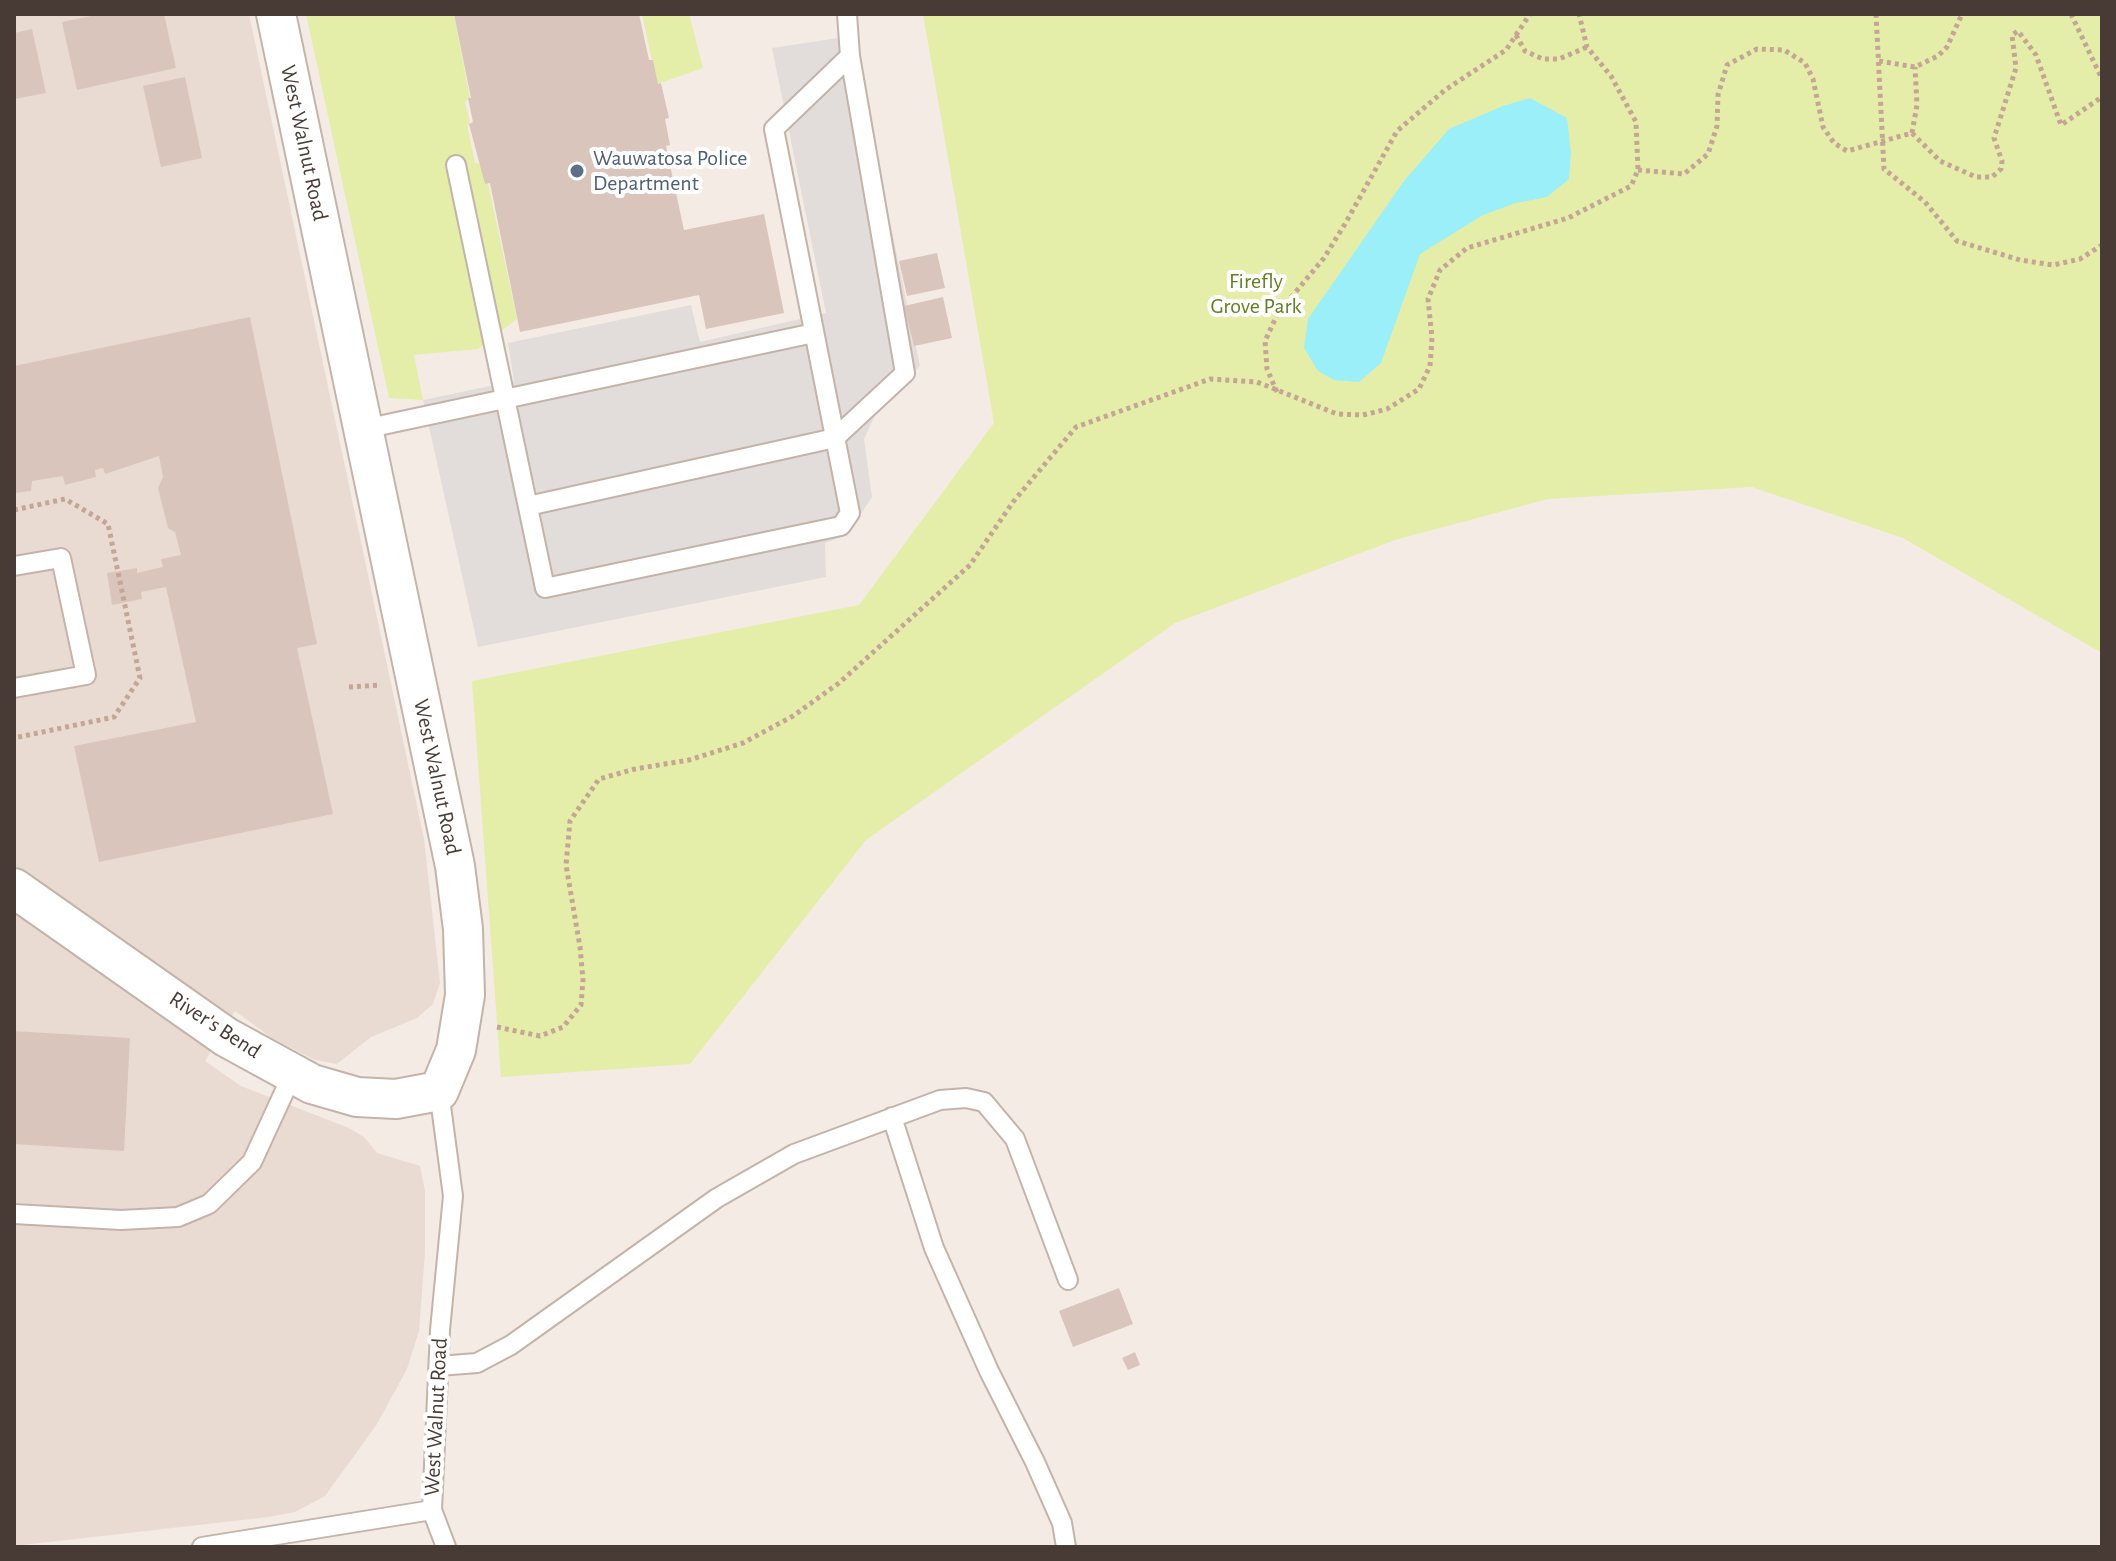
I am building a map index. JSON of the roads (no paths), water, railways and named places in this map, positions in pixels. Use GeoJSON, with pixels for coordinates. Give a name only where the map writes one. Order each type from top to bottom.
{"type":"FeatureCollection","features":[{"type":"Feature","properties":{"kind":"street","name":"West Walnut Road"},"geometry":{"type":"LineString","coordinates":[[276,14],[455,866],[463,929],[465,995],[456,1050],[439,1091]]}},
{"type":"Feature","properties":{"kind":"street","name":"River's Bend"},"geometry":{"type":"LineString","coordinates":[[14,888],[226,1037],[312,1084],[357,1097],[396,1099],[439,1091]]}},
{"type":"Feature","properties":{"kind":"lane"},"geometry":{"type":"LineString","coordinates":[[528,506],[835,438],[905,373],[850,56],[847,14]]}},
{"type":"Feature","properties":{"kind":"lane"},"geometry":{"type":"LineString","coordinates":[[456,165],[545,588],[841,526],[850,513],[774,129],[850,56]]}},
{"type":"Feature","properties":{"kind":"lane"},"geometry":{"type":"LineString","coordinates":[[364,429],[814,333]]}},
{"type":"Feature","properties":{"kind":"lane"},"geometry":{"type":"LineString","coordinates":[[14,566],[61,558],[86,675],[14,688]]}},
{"type":"Feature","properties":{"kind":"lane"},"geometry":{"type":"LineString","coordinates":[[14,1214],[121,1220],[178,1217],[209,1204],[252,1162],[293,1073]]}},
{"type":"Feature","properties":{"kind":"lane","name":"West Walnut Road"},"geometry":{"type":"LineString","coordinates":[[439,1091],[453,1196],[439,1366],[432,1510],[446,1547]]}},
{"type":"Feature","properties":{"kind":"lane"},"geometry":{"type":"LineString","coordinates":[[439,1366],[477,1363],[511,1345],[717,1198],[794,1154],[940,1100],[966,1098],[984,1102],[1015,1139],[1068,1280]]}},
{"type":"Feature","properties":{"kind":"lane"},"geometry":{"type":"LineString","coordinates":[[892,1117],[934,1248],[1062,1523],[1066,1547]]}},
{"type":"Feature","properties":{"kind":"lane"},"geometry":{"type":"LineString","coordinates":[[202,1547],[432,1510]]}},
{"type":"Feature","properties":{"kind":"water"},"geometry":{"type":"Polygon","coordinates":[[[1530,98],[1567,118],[1571,153],[1569,179],[1547,197],[1516,203],[1483,215],[1420,254],[1381,363],[1359,382],[1334,380],[1318,371],[1304,348],[1308,319],[1404,181],[1449,129],[1530,98]]]}},
{"type":"Feature","properties":{"kind":"place","name":"Wauwatosa Police Department"},"geometry":{"type":"Point","coordinates":[577,171]}},
{"type":"Feature","properties":{"kind":"park label","name":"Firefly Grove Park"},"geometry":{"type":"Point","coordinates":[1256,294]}}]}
